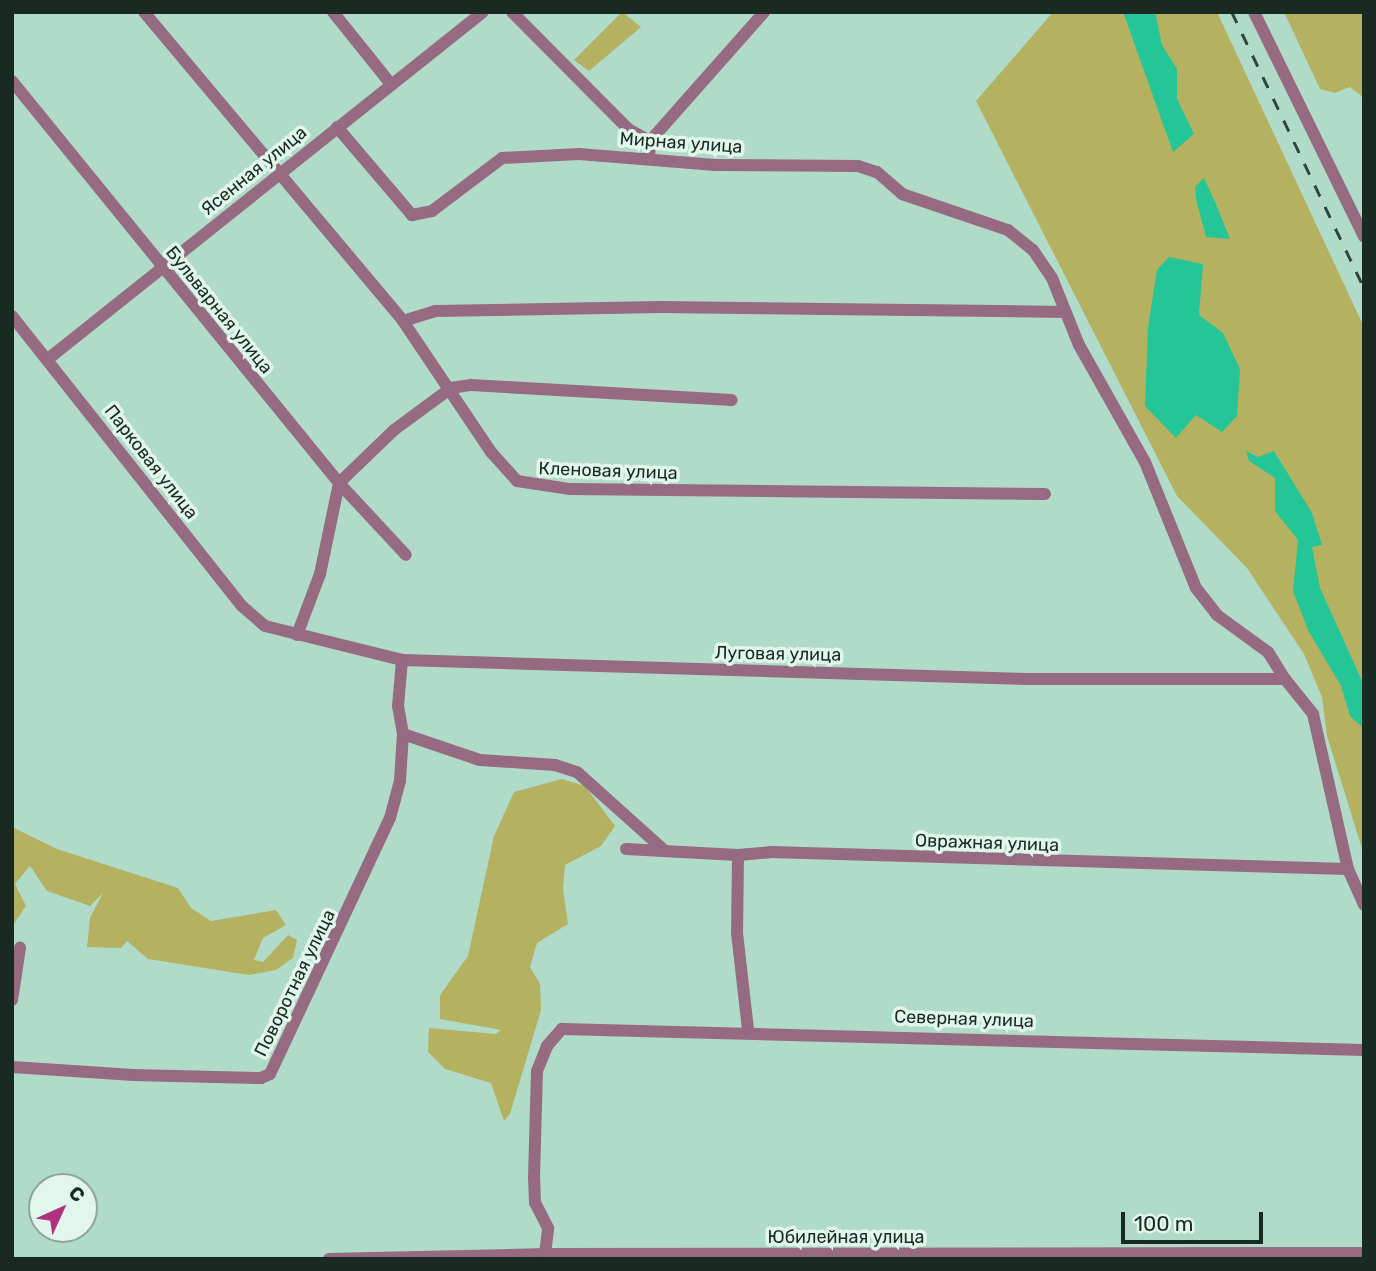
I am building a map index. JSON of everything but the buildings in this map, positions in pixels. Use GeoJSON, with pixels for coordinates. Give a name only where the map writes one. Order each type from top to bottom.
{"type":"FeatureCollection","features":[{"type":"Feature","properties":{"kind":"street","name":"Кленовая улица"},"geometry":{"type":"LineString","coordinates":[[144,12],[403,321],[451,388],[491,452],[509,474],[529,485],[1045,494]]}},
{"type":"Feature","properties":{"kind":"street"},"geometry":{"type":"LineString","coordinates":[[333,12],[390,83]]}},
{"type":"Feature","properties":{"kind":"street","name":"Ясенная улица"},"geometry":{"type":"LineString","coordinates":[[48,359],[390,83],[483,12]]}},
{"type":"Feature","properties":{"kind":"street"},"geometry":{"type":"LineString","coordinates":[[512,12],[628,129],[650,141]]}},
{"type":"Feature","properties":{"kind":"street"},"geometry":{"type":"LineString","coordinates":[[649,159],[650,141],[764,12]]}},
{"type":"Feature","properties":{"kind":"street"},"geometry":{"type":"LineString","coordinates":[[1254,12],[1364,237]]}},
{"type":"Feature","properties":{"kind":"street","name":"Бульварная улица"},"geometry":{"type":"LineString","coordinates":[[12,81],[339,483],[406,555]]}},
{"type":"Feature","properties":{"kind":"street","name":"Мирная улица"},"geometry":{"type":"LineString","coordinates":[[337,127],[412,215],[432,211],[502,158],[579,154],[716,165],[858,166],[877,172],[902,194],[1008,230],[1033,250],[1045,268],[1064,312]]}},
{"type":"Feature","properties":{"kind":"street"},"geometry":{"type":"LineString","coordinates":[[403,321],[436,311],[660,307],[1064,312],[1145,462],[1196,588],[1217,615],[1268,652],[1313,715],[1348,869],[1364,905]]}},
{"type":"Feature","properties":{"kind":"street","name":"Парковая улица"},"geometry":{"type":"LineString","coordinates":[[12,316],[242,606],[265,626]]}},
{"type":"Feature","properties":{"kind":"street"},"geometry":{"type":"LineString","coordinates":[[297,635],[320,574],[339,483],[394,430],[451,388],[471,385],[733,400]]}},
{"type":"Feature","properties":{"kind":"street","name":"Луговая улица"},"geometry":{"type":"LineString","coordinates":[[265,626],[402,660],[1029,679],[1289,681]]}},
{"type":"Feature","properties":{"kind":"street","name":"Поворотная улица"},"geometry":{"type":"LineString","coordinates":[[12,1067],[134,1075],[261,1078],[270,1074],[346,919],[390,818],[400,780],[403,734],[398,706],[402,660]]}},
{"type":"Feature","properties":{"kind":"street"},"geometry":{"type":"LineString","coordinates":[[403,734],[480,760],[555,765],[578,772],[664,850]]}},
{"type":"Feature","properties":{"kind":"street","name":"Овражная улица"},"geometry":{"type":"LineString","coordinates":[[626,849],[738,856],[770,852],[1348,869]]}},
{"type":"Feature","properties":{"kind":"street"},"geometry":{"type":"LineString","coordinates":[[738,856],[737,933],[748,1030]]}},
{"type":"Feature","properties":{"kind":"street"},"geometry":{"type":"LineString","coordinates":[[12,1000],[20,948]]}},
{"type":"Feature","properties":{"kind":"street","name":"Северная улица"},"geometry":{"type":"LineString","coordinates":[[545,1254],[548,1228],[535,1203],[537,1071],[547,1046],[562,1028],[748,1030],[1364,1049]]}},
{"type":"Feature","properties":{"kind":"street","name":"Юбилейная улица"},"geometry":{"type":"LineString","coordinates":[[329,1259],[545,1254],[1364,1253]]}},
{"type":"Feature","properties":{"kind":"shaded area"},"geometry":{"type":"Polygon","coordinates":[[[622,12],[641,27],[589,71],[574,60],[622,12]]]}},
{"type":"Feature","properties":{"kind":"shaded area"},"geometry":{"type":"Polygon","coordinates":[[[1053,12],[1217,12],[1364,327],[1364,855],[1327,736],[1322,697],[1304,654],[1247,568],[1177,496],[976,101],[1053,12]]]}},
{"type":"Feature","properties":{"kind":"shaded area"},"geometry":{"type":"Polygon","coordinates":[[[1123,12],[1155,12],[1162,45],[1177,69],[1177,99],[1194,134],[1173,152],[1123,12]]]}},
{"type":"Feature","properties":{"kind":"shaded area"},"geometry":{"type":"Polygon","coordinates":[[[1284,12],[1364,12],[1364,98],[1350,87],[1335,93],[1320,89],[1284,12]]]}},
{"type":"Feature","properties":{"kind":"shaded area"},"geometry":{"type":"Polygon","coordinates":[[[1204,178],[1230,239],[1206,237],[1195,187],[1204,178]]]}},
{"type":"Feature","properties":{"kind":"shaded area"},"geometry":{"type":"Polygon","coordinates":[[[1169,257],[1203,264],[1199,315],[1223,333],[1240,369],[1237,416],[1222,432],[1196,415],[1176,438],[1145,406],[1148,328],[1157,270],[1169,257]]]}},
{"type":"Feature","properties":{"kind":"shaded area"},"geometry":{"type":"Polygon","coordinates":[[[1246,451],[1258,457],[1274,451],[1312,513],[1322,545],[1312,547],[1320,588],[1364,685],[1364,729],[1350,716],[1341,686],[1308,630],[1293,591],[1298,540],[1275,511],[1275,478],[1249,461],[1246,451]]]}},
{"type":"Feature","properties":{"kind":"shaded area"},"geometry":{"type":"Polygon","coordinates":[[[562,779],[585,786],[615,826],[601,846],[565,865],[563,888],[568,924],[537,943],[530,967],[540,984],[541,1010],[510,1114],[504,1121],[491,1083],[445,1069],[428,1052],[429,1028],[496,1034],[501,1030],[440,1019],[440,995],[468,956],[494,836],[514,792],[562,779]]]}},
{"type":"Feature","properties":{"kind":"shaded area"},"geometry":{"type":"Polygon","coordinates":[[[12,827],[57,849],[178,888],[191,908],[211,921],[276,910],[286,925],[263,938],[254,960],[263,962],[288,935],[297,940],[293,958],[276,970],[249,975],[148,959],[127,941],[121,948],[87,947],[90,918],[103,893],[90,906],[47,891],[30,866],[15,884],[26,906],[12,927],[12,827]]]}},
{"type":"Feature","properties":{"kind":"railway"},"geometry":{"type":"LineString","coordinates":[[1232,12],[1364,288]]}}]}
